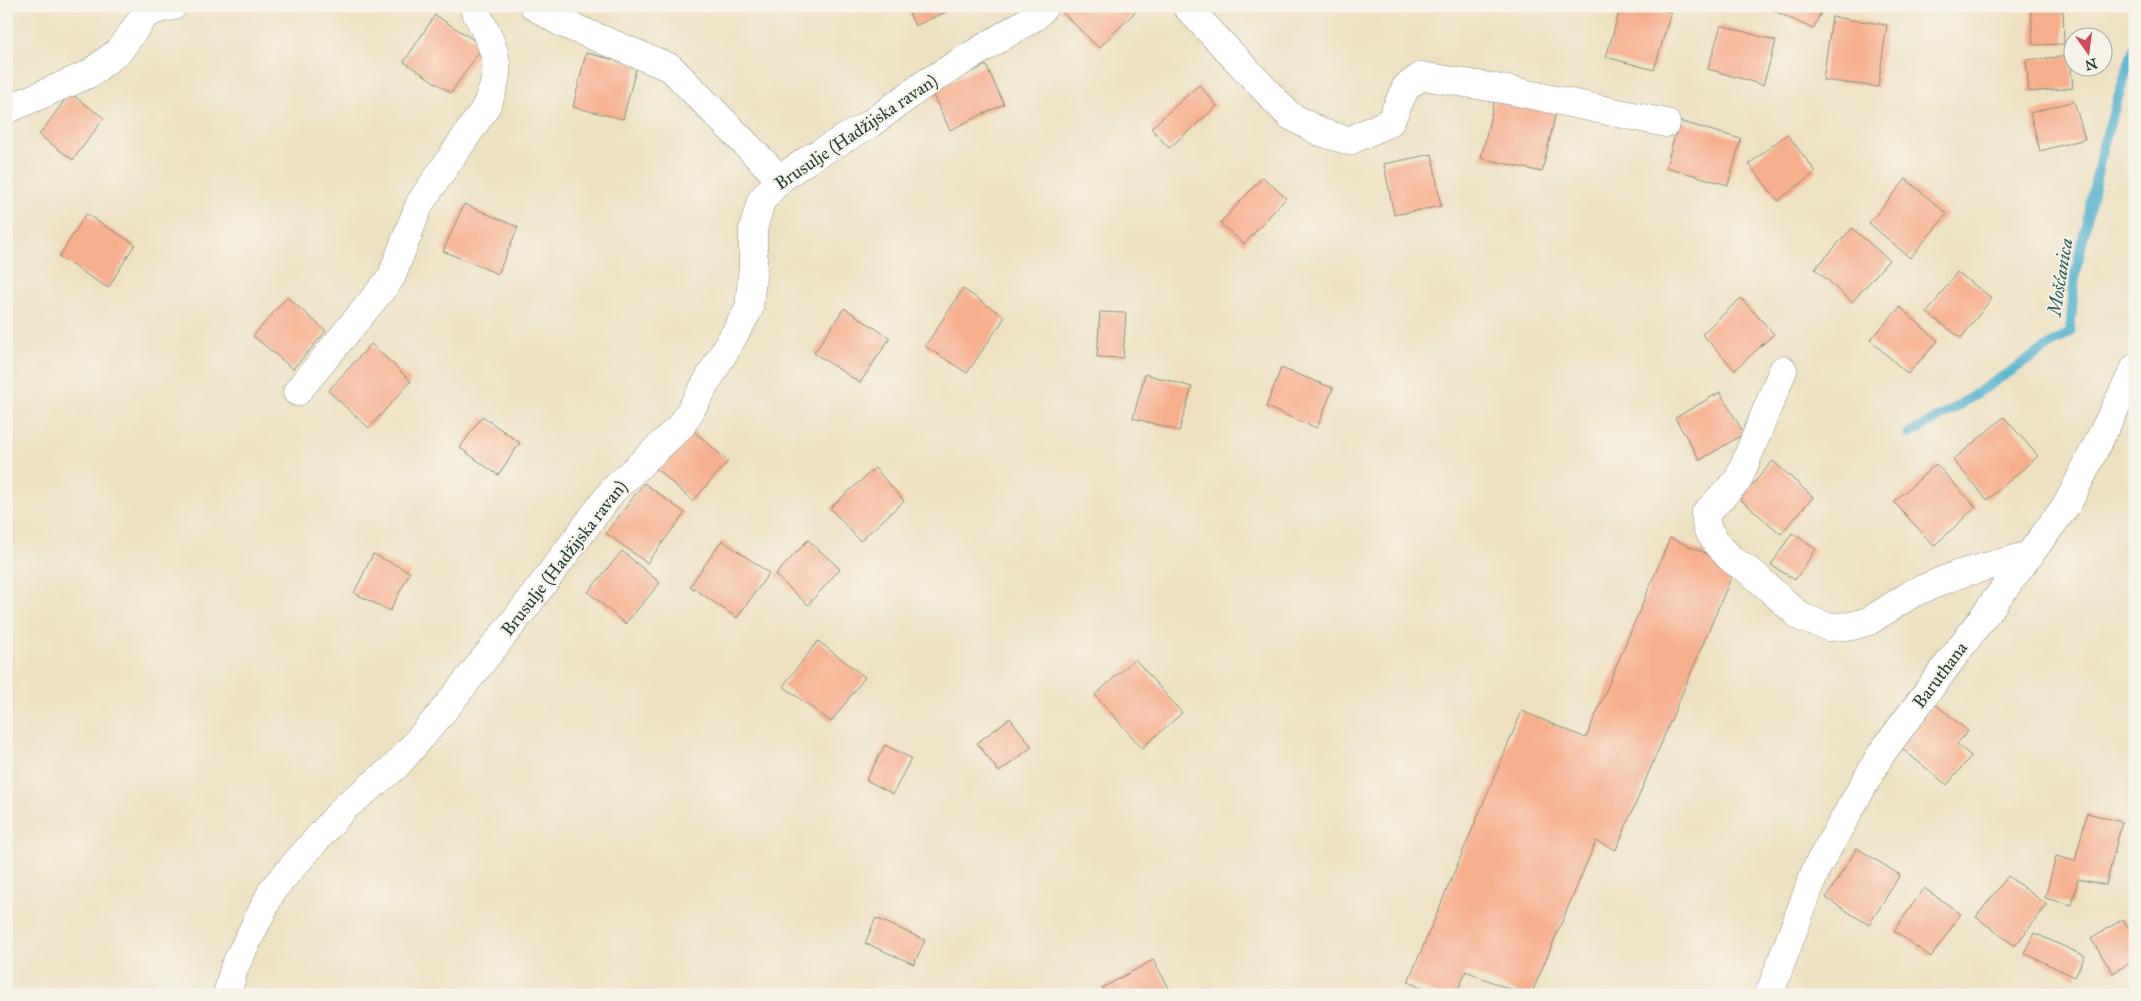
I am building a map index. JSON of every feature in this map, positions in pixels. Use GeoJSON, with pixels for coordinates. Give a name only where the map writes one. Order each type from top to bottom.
{"type":"FeatureCollection","features":[{"type":"Feature","properties":{"kind":"street"},"geometry":{"type":"LineString","coordinates":[[6,110],[89,74],[119,51],[146,11],[173,6]]}},
{"type":"Feature","properties":{"kind":"street"},"geometry":{"type":"LineString","coordinates":[[297,392],[391,278],[420,204],[492,95],[498,75],[494,50],[473,6]]}},
{"type":"Feature","properties":{"kind":"street"},"geometry":{"type":"LineString","coordinates":[[534,6],[562,23],[671,68],[780,179]]}},
{"type":"Feature","properties":{"kind":"street","name":"Brusulje (Hadžijska ravan)"},"geometry":{"type":"LineString","coordinates":[[227,995],[234,968],[273,889],[345,807],[402,758],[440,715],[521,613],[613,490],[682,425],[749,308],[753,266],[753,230],[761,201],[780,179],[870,124],[923,85],[1036,16],[1045,6]]}},
{"type":"Feature","properties":{"kind":"street"},"geometry":{"type":"LineString","coordinates":[[1186,6],[1289,115],[1320,132],[1349,141],[1390,122],[1406,87],[1422,76],[1508,90],[1666,123]]}},
{"type":"Feature","properties":{"kind":"street","name":"Baruthana"},"geometry":{"type":"LineString","coordinates":[[1769,995],[1817,867],[1881,754],[2068,503],[2135,368]]}},
{"type":"Feature","properties":{"kind":"street"},"geometry":{"type":"LineString","coordinates":[[1783,370],[1738,480],[1705,514],[1707,528],[1717,544],[1731,559],[1752,573],[1801,617],[1828,627],[1852,626],[1869,621],[1913,593],[1959,574],[2030,555]]}},
{"type":"Feature","properties":{"kind":"building"},"geometry":{"type":"Polygon","coordinates":[[[906,6],[959,6],[915,26],[906,6]]]}},
{"type":"Feature","properties":{"kind":"building"},"geometry":{"type":"Polygon","coordinates":[[[1063,6],[1141,6],[1099,48],[1060,10],[1063,6]]]}},
{"type":"Feature","properties":{"kind":"building"},"geometry":{"type":"Polygon","coordinates":[[[1621,6],[1651,6],[1671,12],[1654,70],[1606,57],[1621,6]]]}},
{"type":"Feature","properties":{"kind":"building"},"geometry":{"type":"Polygon","coordinates":[[[1764,6],[1824,6],[1813,29],[1764,6]]]}},
{"type":"Feature","properties":{"kind":"building"},"geometry":{"type":"Polygon","coordinates":[[[2063,8],[2064,44],[2033,45],[2031,9],[2063,8]]]}},
{"type":"Feature","properties":{"kind":"building"},"geometry":{"type":"Polygon","coordinates":[[[435,15],[483,46],[451,93],[404,62],[435,15]]]}},
{"type":"Feature","properties":{"kind":"building"},"geometry":{"type":"Polygon","coordinates":[[[1832,17],[1887,25],[1878,87],[1823,80],[1832,17]]]}},
{"type":"Feature","properties":{"kind":"building"},"geometry":{"type":"Polygon","coordinates":[[[1721,25],[1776,41],[1763,85],[1708,69],[1721,25]]]}},
{"type":"Feature","properties":{"kind":"building"},"geometry":{"type":"Polygon","coordinates":[[[586,53],[637,65],[623,119],[573,107],[586,53]]]}},
{"type":"Feature","properties":{"kind":"building"},"geometry":{"type":"Polygon","coordinates":[[[2064,57],[2064,78],[2072,78],[2073,88],[2029,92],[2026,60],[2064,57]]]}},
{"type":"Feature","properties":{"kind":"building"},"geometry":{"type":"Polygon","coordinates":[[[986,65],[1004,104],[950,130],[931,91],[986,65]]]}},
{"type":"Feature","properties":{"kind":"building"},"geometry":{"type":"Polygon","coordinates":[[[1199,85],[1217,106],[1169,148],[1151,128],[1199,85]]]}},
{"type":"Feature","properties":{"kind":"building"},"geometry":{"type":"Polygon","coordinates":[[[70,93],[104,118],[73,160],[39,135],[70,93]]]}},
{"type":"Feature","properties":{"kind":"building"},"geometry":{"type":"Polygon","coordinates":[[[1495,98],[1556,112],[1542,172],[1481,158],[1495,98]]]}},
{"type":"Feature","properties":{"kind":"building"},"geometry":{"type":"Polygon","coordinates":[[[2074,101],[2085,139],[2040,151],[2030,113],[2074,101]]]}},
{"type":"Feature","properties":{"kind":"building"},"geometry":{"type":"Polygon","coordinates":[[[1679,121],[1741,139],[1728,185],[1666,167],[1679,121]]]}},
{"type":"Feature","properties":{"kind":"building"},"geometry":{"type":"Polygon","coordinates":[[[1787,134],[1816,172],[1778,201],[1749,164],[1787,134]]]}},
{"type":"Feature","properties":{"kind":"building"},"geometry":{"type":"Polygon","coordinates":[[[1432,154],[1441,206],[1394,215],[1384,164],[1432,154]]]}},
{"type":"Feature","properties":{"kind":"building"},"geometry":{"type":"Polygon","coordinates":[[[1263,177],[1286,198],[1244,244],[1220,223],[1263,177]]]}},
{"type":"Feature","properties":{"kind":"building"},"geometry":{"type":"Polygon","coordinates":[[[1906,179],[1947,214],[1910,258],[1869,223],[1906,179]]]}},
{"type":"Feature","properties":{"kind":"building"},"geometry":{"type":"Polygon","coordinates":[[[464,204],[518,227],[498,274],[443,251],[464,204]]]}},
{"type":"Feature","properties":{"kind":"building"},"geometry":{"type":"Polygon","coordinates":[[[86,214],[135,244],[108,288],[59,257],[86,214]]]}},
{"type":"Feature","properties":{"kind":"building"},"geometry":{"type":"Polygon","coordinates":[[[1852,228],[1889,260],[1852,302],[1815,269],[1852,228]]]}},
{"type":"Feature","properties":{"kind":"building"},"geometry":{"type":"Polygon","coordinates":[[[1957,272],[1992,298],[1961,338],[1927,313],[1957,272]]]}},
{"type":"Feature","properties":{"kind":"building"},"geometry":{"type":"Polygon","coordinates":[[[963,289],[1005,317],[967,373],[925,346],[963,289]]]}},
{"type":"Feature","properties":{"kind":"building"},"geometry":{"type":"Polygon","coordinates":[[[287,297],[326,331],[293,369],[253,336],[287,297]]]}},
{"type":"Feature","properties":{"kind":"building"},"geometry":{"type":"Polygon","coordinates":[[[1741,298],[1774,334],[1735,370],[1702,334],[1741,298]]]}},
{"type":"Feature","properties":{"kind":"building"},"geometry":{"type":"Polygon","coordinates":[[[1900,307],[1938,341],[1908,374],[1870,340],[1900,307]]]}},
{"type":"Feature","properties":{"kind":"building"},"geometry":{"type":"Polygon","coordinates":[[[844,308],[890,338],[860,383],[814,353],[844,308]]]}},
{"type":"Feature","properties":{"kind":"building"},"geometry":{"type":"Polygon","coordinates":[[[1100,312],[1126,313],[1123,358],[1097,357],[1100,312]]]}},
{"type":"Feature","properties":{"kind":"building"},"geometry":{"type":"Polygon","coordinates":[[[371,344],[411,381],[369,428],[328,391],[371,344]]]}},
{"type":"Feature","properties":{"kind":"building"},"geometry":{"type":"Polygon","coordinates":[[[1281,368],[1333,388],[1317,428],[1266,407],[1281,368]]]}},
{"type":"Feature","properties":{"kind":"building"},"geometry":{"type":"Polygon","coordinates":[[[1145,374],[1192,387],[1179,431],[1133,418],[1145,374]]]}},
{"type":"Feature","properties":{"kind":"building"},"geometry":{"type":"Polygon","coordinates":[[[1720,392],[1744,434],[1700,460],[1675,418],[1720,392]]]}},
{"type":"Feature","properties":{"kind":"building"},"geometry":{"type":"Polygon","coordinates":[[[482,416],[520,443],[498,475],[460,448],[482,416]]]}},
{"type":"Feature","properties":{"kind":"building"},"geometry":{"type":"Polygon","coordinates":[[[2004,417],[2038,456],[1987,500],[1953,460],[2004,417]]]}},
{"type":"Feature","properties":{"kind":"building"},"geometry":{"type":"Polygon","coordinates":[[[688,426],[728,461],[693,501],[653,466],[688,426]]]}},
{"type":"Feature","properties":{"kind":"building"},"geometry":{"type":"Polygon","coordinates":[[[1773,461],[1813,497],[1781,534],[1740,499],[1773,461]]]}},
{"type":"Feature","properties":{"kind":"building"},"geometry":{"type":"Polygon","coordinates":[[[1936,464],[1976,507],[1934,546],[1894,502],[1936,464]]]}},
{"type":"Feature","properties":{"kind":"building"},"geometry":{"type":"Polygon","coordinates":[[[875,468],[904,501],[860,541],[830,508],[875,468]]]}},
{"type":"Feature","properties":{"kind":"building"},"geometry":{"type":"Polygon","coordinates":[[[644,483],[685,513],[647,563],[606,533],[644,483]]]}},
{"type":"Feature","properties":{"kind":"building"},"geometry":{"type":"Polygon","coordinates":[[[1792,533],[1816,549],[1795,580],[1771,565],[1792,533]]]}},
{"type":"Feature","properties":{"kind":"building"},"geometry":{"type":"Polygon","coordinates":[[[1670,538],[1736,566],[1616,850],[1596,841],[1531,995],[1523,995],[1466,971],[1456,995],[1439,995],[1408,982],[1522,711],[1586,738],[1670,538]]]}},
{"type":"Feature","properties":{"kind":"building"},"geometry":{"type":"Polygon","coordinates":[[[722,540],[769,573],[737,618],[690,586],[722,540]]]}},
{"type":"Feature","properties":{"kind":"building"},"geometry":{"type":"Polygon","coordinates":[[[808,540],[840,569],[808,605],[775,575],[808,540]]]}},
{"type":"Feature","properties":{"kind":"building"},"geometry":{"type":"Polygon","coordinates":[[[622,551],[660,583],[625,624],[588,592],[622,551]]]}},
{"type":"Feature","properties":{"kind":"building"},"geometry":{"type":"Polygon","coordinates":[[[373,554],[410,572],[390,611],[354,593],[373,554]]]}},
{"type":"Feature","properties":{"kind":"building"},"geometry":{"type":"Polygon","coordinates":[[[818,641],[865,677],[831,722],[783,686],[818,641]]]}},
{"type":"Feature","properties":{"kind":"building"},"geometry":{"type":"Polygon","coordinates":[[[1135,659],[1182,713],[1142,748],[1095,695],[1135,659]]]}},
{"type":"Feature","properties":{"kind":"building"},"geometry":{"type":"Polygon","coordinates":[[[1935,704],[1968,731],[1957,744],[1971,756],[1947,785],[1900,747],[1935,704]]]}},
{"type":"Feature","properties":{"kind":"building"},"geometry":{"type":"Polygon","coordinates":[[[1010,718],[1032,747],[999,772],[977,743],[1010,718]]]}},
{"type":"Feature","properties":{"kind":"building"},"geometry":{"type":"Polygon","coordinates":[[[885,745],[911,758],[893,794],[866,780],[885,745]]]}},
{"type":"Feature","properties":{"kind":"building"},"geometry":{"type":"Polygon","coordinates":[[[2087,813],[2122,822],[2106,885],[2078,879],[2072,905],[2045,898],[2056,856],[2075,861],[2087,813]]]}},
{"type":"Feature","properties":{"kind":"building"},"geometry":{"type":"Polygon","coordinates":[[[1857,848],[1900,875],[1869,925],[1826,898],[1857,848]]]}},
{"type":"Feature","properties":{"kind":"building"},"geometry":{"type":"Polygon","coordinates":[[[2008,876],[2047,905],[2015,946],[1976,917],[2008,876]]]}},
{"type":"Feature","properties":{"kind":"building"},"geometry":{"type":"Polygon","coordinates":[[[1924,888],[1961,914],[1931,957],[1894,931],[1924,888]]]}},
{"type":"Feature","properties":{"kind":"building"},"geometry":{"type":"Polygon","coordinates":[[[876,918],[925,940],[914,964],[865,943],[876,918]]]}},
{"type":"Feature","properties":{"kind":"building"},"geometry":{"type":"Polygon","coordinates":[[[2123,919],[2135,938],[2135,960],[2113,973],[2091,939],[2123,919]]]}},
{"type":"Feature","properties":{"kind":"building"},"geometry":{"type":"Polygon","coordinates":[[[2034,933],[2085,956],[2075,977],[2024,953],[2034,933]]]}},
{"type":"Feature","properties":{"kind":"building"},"geometry":{"type":"Polygon","coordinates":[[[1153,960],[1173,995],[1106,995],[1102,988],[1153,960]]]}},
{"type":"Feature","properties":{"kind":"waterway","name":"Mošćanica"},"geometry":{"type":"LineString","coordinates":[[1909,434],[1950,411],[2070,332],[2075,275],[2103,146],[2135,44]]}}]}
